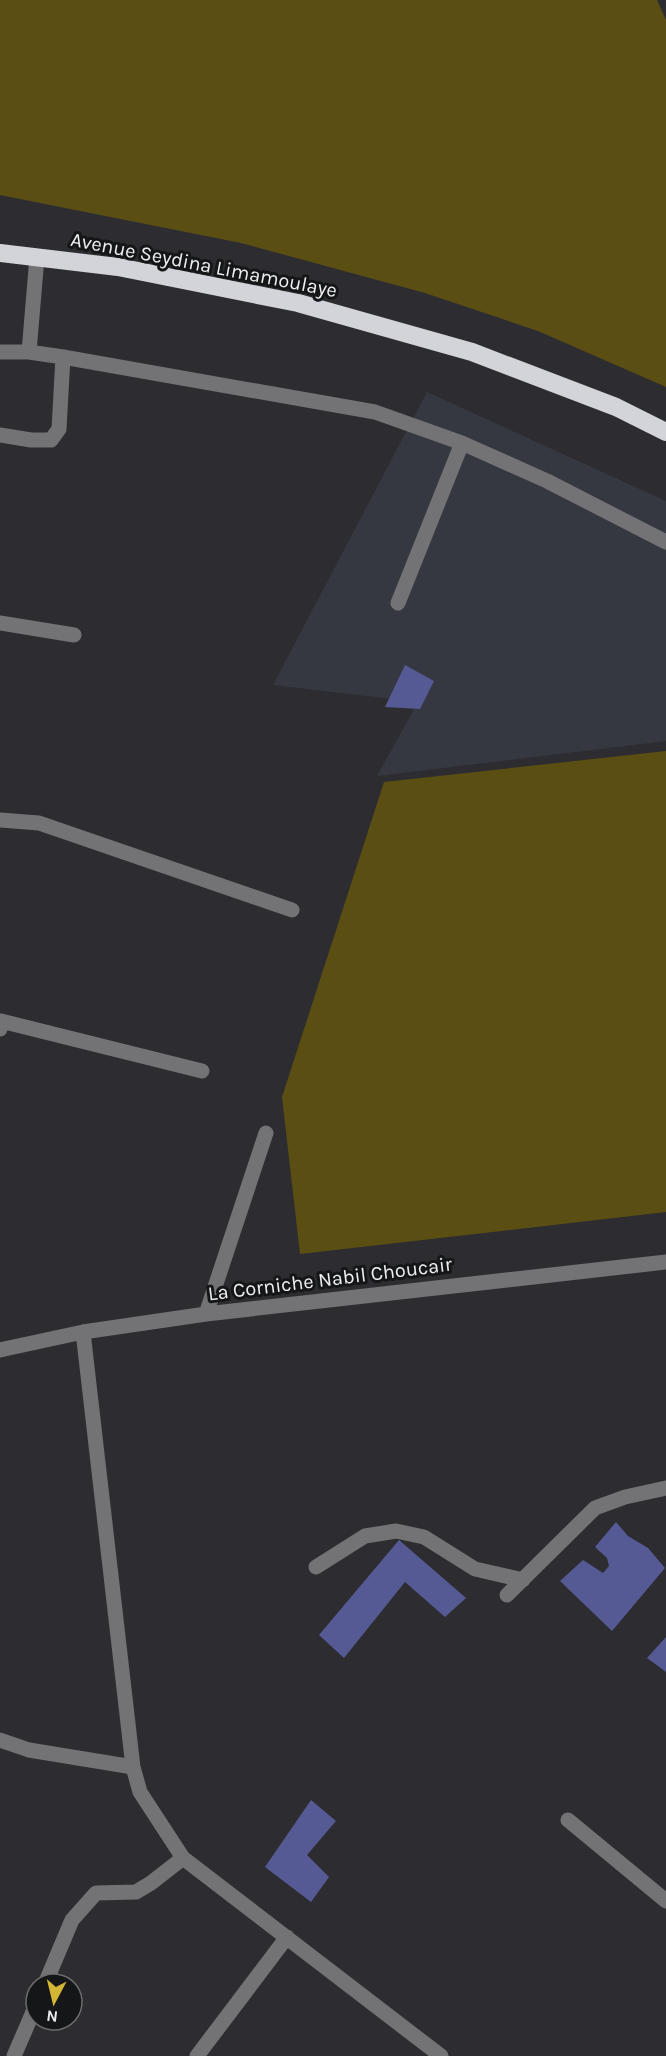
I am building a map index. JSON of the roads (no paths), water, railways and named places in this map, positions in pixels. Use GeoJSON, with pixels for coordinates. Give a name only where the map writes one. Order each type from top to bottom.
{"type":"FeatureCollection","features":[{"type":"Feature","properties":{"kind":"highway","name":"Avenue Seydina Limamoulaye"},"geometry":{"type":"LineString","coordinates":[[0,253],[118,267],[298,303],[472,352],[616,407],[666,432]]}},
{"type":"Feature","properties":{"kind":"street"},"geometry":{"type":"LineString","coordinates":[[29,352],[37,258]]}},
{"type":"Feature","properties":{"kind":"street"},"geometry":{"type":"LineString","coordinates":[[0,352],[29,352],[63,357],[375,412],[462,443],[547,481],[666,542]]}},
{"type":"Feature","properties":{"kind":"street"},"geometry":{"type":"LineString","coordinates":[[0,435],[31,440],[51,440],[59,429],[63,357]]}},
{"type":"Feature","properties":{"kind":"street"},"geometry":{"type":"LineString","coordinates":[[398,603],[462,443]]}},
{"type":"Feature","properties":{"kind":"street"},"geometry":{"type":"LineString","coordinates":[[0,623],[74,635]]}},
{"type":"Feature","properties":{"kind":"street"},"geometry":{"type":"LineString","coordinates":[[0,820],[39,823],[292,910]]}},
{"type":"Feature","properties":{"kind":"street"},"geometry":{"type":"LineString","coordinates":[[0,1024],[202,1071]]}},
{"type":"Feature","properties":{"kind":"street"},"geometry":{"type":"LineString","coordinates":[[206,1314],[266,1133]]}},
{"type":"Feature","properties":{"kind":"street","name":"La Corniche Nabil Choucair"},"geometry":{"type":"LineString","coordinates":[[0,1350],[83,1332],[206,1314],[666,1262]]}},
{"type":"Feature","properties":{"kind":"street"},"geometry":{"type":"LineString","coordinates":[[83,1332],[133,1767],[140,1792],[183,1858],[441,2056]]}},
{"type":"Feature","properties":{"kind":"street"},"geometry":{"type":"LineString","coordinates":[[507,1595],[595,1508],[625,1497],[666,1488]]}},
{"type":"Feature","properties":{"kind":"street"},"geometry":{"type":"LineString","coordinates":[[316,1567],[365,1536],[396,1531],[424,1538],[475,1569],[523,1580]]}},
{"type":"Feature","properties":{"kind":"street"},"geometry":{"type":"LineString","coordinates":[[0,1740],[29,1750],[133,1767]]}},
{"type":"Feature","properties":{"kind":"street"},"geometry":{"type":"LineString","coordinates":[[568,1820],[666,1901]]}},
{"type":"Feature","properties":{"kind":"street"},"geometry":{"type":"LineString","coordinates":[[50,1972],[72,1920],[96,1893],[135,1892],[151,1883],[183,1858]]}},
{"type":"Feature","properties":{"kind":"street"},"geometry":{"type":"LineString","coordinates":[[197,2056],[287,1937]]}},
{"type":"Feature","properties":{"kind":"street"},"geometry":{"type":"LineString","coordinates":[[14,2056],[24,2032]]}}]}
